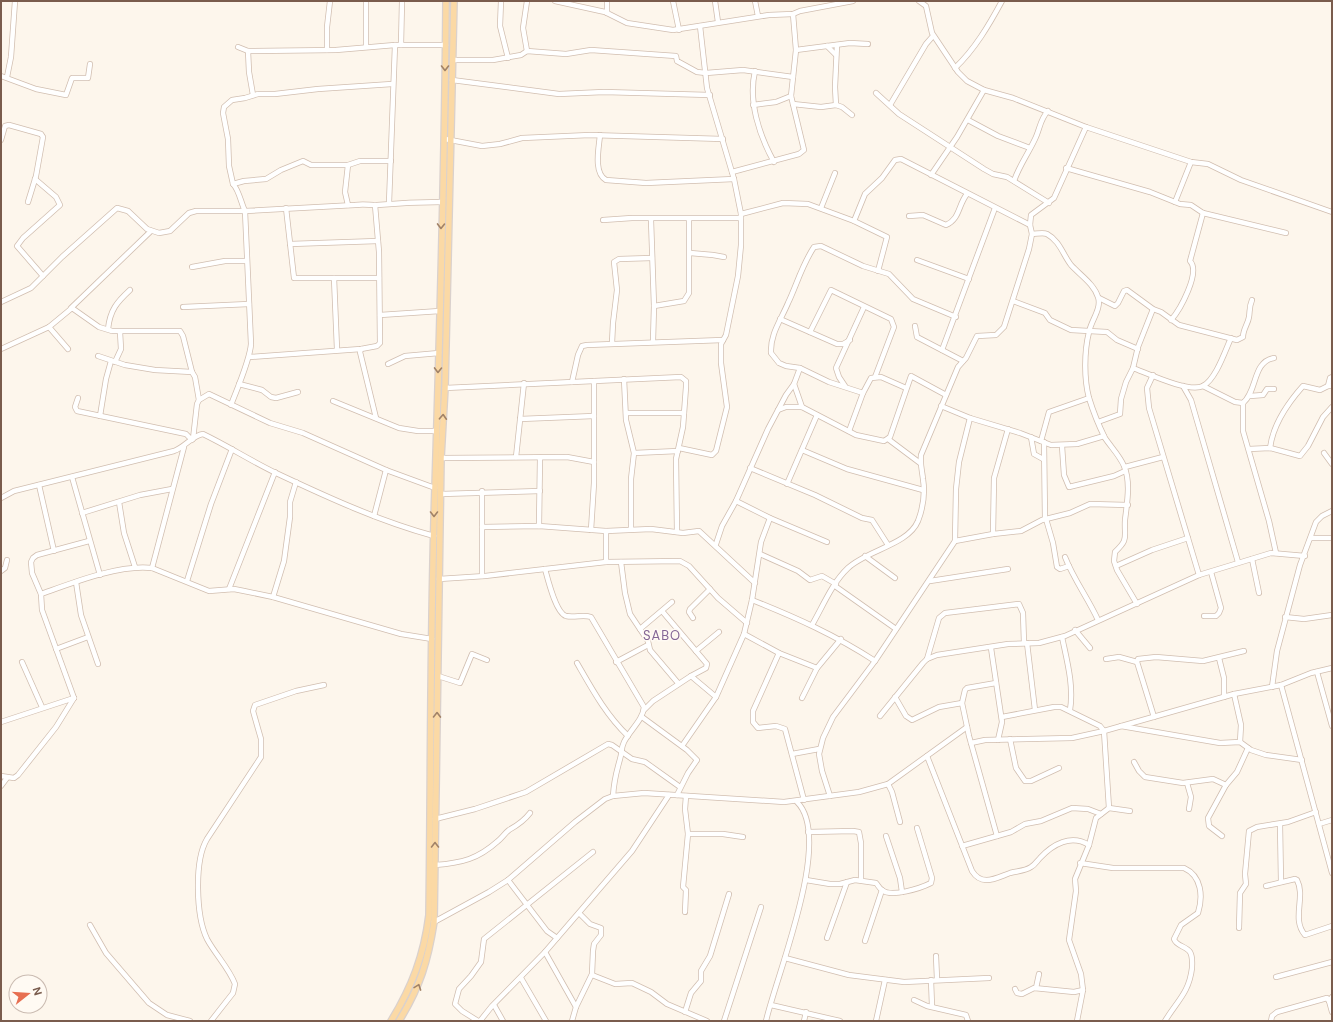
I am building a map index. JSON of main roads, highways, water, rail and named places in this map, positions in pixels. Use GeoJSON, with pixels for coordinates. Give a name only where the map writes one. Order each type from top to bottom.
{"type":"FeatureCollection","features":[{"type":"Feature","properties":{"kind":"main road"},"geometry":{"type":"LineString","coordinates":[[400,1021],[416,994],[430,947],[434,922],[441,458],[445,388],[448,140],[446,1]]}},
{"type":"Feature","properties":{"kind":"main road"},"geometry":{"type":"LineString","coordinates":[[391,1021],[406,997],[419,967],[429,915],[432,639],[442,202],[452,80],[454,1]]}},
{"type":"Feature","properties":{"kind":"district","name":"SABO"},"geometry":{"type":"Point","coordinates":[662,635]}}]}
